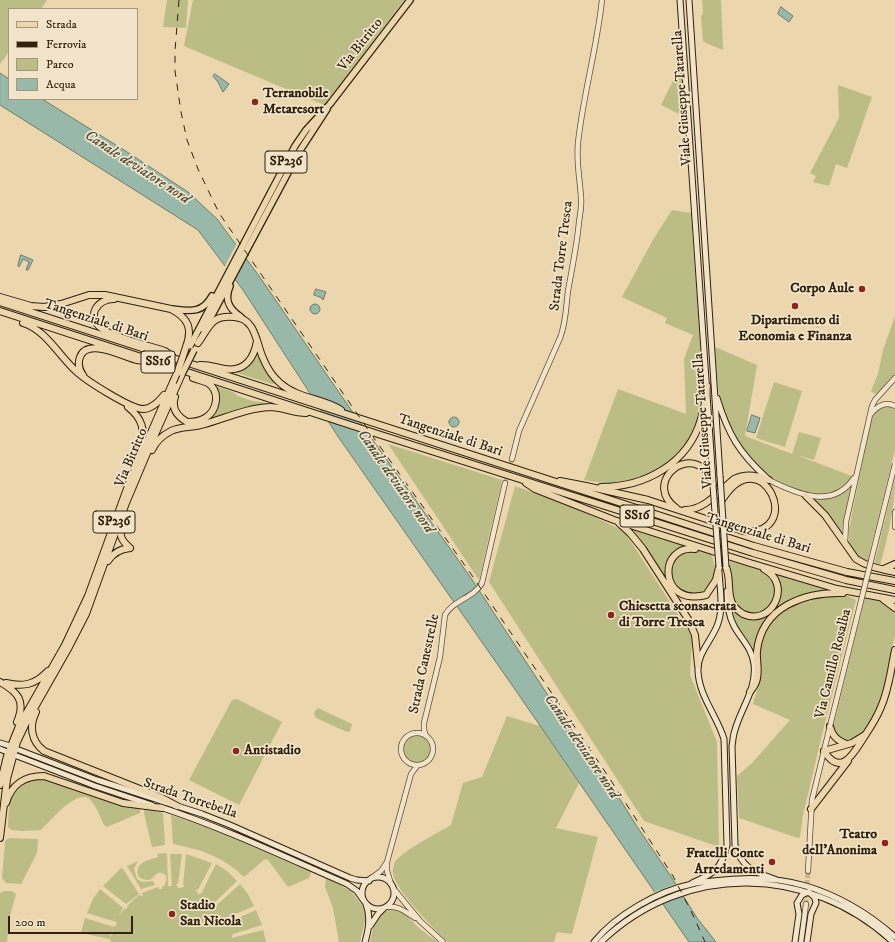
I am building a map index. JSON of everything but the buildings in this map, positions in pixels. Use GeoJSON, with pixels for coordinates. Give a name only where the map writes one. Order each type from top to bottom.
{"type":"FeatureCollection","features":[{"type":"Feature","properties":{"kind":"highway"},"geometry":{"type":"LineString","coordinates":[[0,297],[31,306],[44,307],[61,304],[89,295],[109,296],[171,309],[179,313],[188,324],[190,332],[190,348],[180,362],[180,385],[174,398],[174,408],[181,418],[187,422],[201,420],[210,414],[214,409],[216,397],[215,392],[207,383],[192,378],[181,372]]}},
{"type":"Feature","properties":{"kind":"highway"},"geometry":{"type":"LineString","coordinates":[[119,299],[104,300],[99,304],[94,314],[98,325],[109,332],[165,350],[175,358]]}},
{"type":"Feature","properties":{"kind":"highway","name":"Tangenziale di Bari"},"geometry":{"type":"LineString","coordinates":[[0,302],[196,365],[312,401],[334,406],[349,415],[545,480],[754,546],[846,572],[895,581]]}},
{"type":"Feature","properties":{"kind":"highway"},"geometry":{"type":"LineString","coordinates":[[0,311],[13,319],[35,328],[78,373],[136,413],[142,424],[143,432],[141,446],[127,478],[120,534],[124,543],[130,548],[123,549],[111,557],[95,590]]}},
{"type":"Feature","properties":{"kind":"highway","name":"Tangenziale di Bari"},"geometry":{"type":"LineString","coordinates":[[0,311],[152,360],[181,372],[753,553],[846,580],[895,590]]}},
{"type":"Feature","properties":{"kind":"highway"},"geometry":{"type":"LineString","coordinates":[[198,343],[212,322],[220,317],[241,317],[251,325],[256,333],[263,358],[275,378],[286,388],[312,401]]}},
{"type":"Feature","properties":{"kind":"highway"},"geometry":{"type":"LineString","coordinates":[[196,365],[208,364],[224,369],[238,368],[252,358],[257,339]]}},
{"type":"Feature","properties":{"kind":"highway"},"geometry":{"type":"LineString","coordinates":[[87,379],[80,371],[79,362],[82,353],[88,349],[101,349],[138,360],[152,360]]}},
{"type":"Feature","properties":{"kind":"highway"},"geometry":{"type":"LineString","coordinates":[[122,402],[137,408],[144,409],[150,407],[159,402],[170,381],[181,372]]}},
{"type":"Feature","properties":{"kind":"highway","name":"Via Bitritto"},"geometry":{"type":"LineString","coordinates":[[0,838],[7,779],[17,742],[56,665],[88,596],[155,421],[181,372]]}},
{"type":"Feature","properties":{"kind":"highway","name":"Via Bitritto"},"geometry":{"type":"LineString","coordinates":[[0,785],[4,752],[13,740],[28,710],[86,614],[125,501],[131,492],[175,383]]}},
{"type":"Feature","properties":{"kind":"highway"},"geometry":{"type":"LineString","coordinates":[[586,486],[609,487],[631,484],[644,480],[668,466],[685,450],[696,433],[701,420],[707,386]]}},
{"type":"Feature","properties":{"kind":"highway"},"geometry":{"type":"LineString","coordinates":[[131,492],[138,483],[154,446],[158,440],[170,431],[201,425],[259,408],[280,407],[299,413],[315,414]]}},
{"type":"Feature","properties":{"kind":"highway"},"geometry":{"type":"LineString","coordinates":[[713,485],[709,474],[700,466],[684,464],[670,471],[666,477],[664,490],[666,497],[672,505],[679,510],[692,510],[700,507],[740,476],[756,476],[769,480]]}},
{"type":"Feature","properties":{"kind":"highway"},"geometry":{"type":"LineString","coordinates":[[521,479],[535,489],[614,520],[712,552],[856,593],[895,600]]}},
{"type":"Feature","properties":{"kind":"highway","name":"SS16"},"geometry":{"type":"LineString","coordinates":[[545,480],[586,486],[648,500],[743,531],[753,532],[760,530],[768,525],[774,514],[775,505],[770,489],[763,483],[756,480],[742,481],[734,485],[722,500]]}},
{"type":"Feature","properties":{"kind":"highway"},"geometry":{"type":"LineString","coordinates":[[806,496],[825,514],[856,559],[863,563],[895,572]]}},
{"type":"Feature","properties":{"kind":"highway"},"geometry":{"type":"LineString","coordinates":[[614,520],[623,526],[635,539],[688,619],[695,635],[698,665]]}},
{"type":"Feature","properties":{"kind":"highway"},"geometry":{"type":"LineString","coordinates":[[712,552],[688,548],[675,555],[669,566],[671,584],[677,592],[687,596],[696,597],[706,594],[716,580],[722,567],[729,575],[732,603],[740,612],[746,615],[760,615],[766,613],[774,606],[778,597],[777,586],[771,575],[766,570],[750,563]]}},
{"type":"Feature","properties":{"kind":"highway"},"geometry":{"type":"LineString","coordinates":[[881,569],[895,564]]}},
{"type":"Feature","properties":{"kind":"highway"},"geometry":{"type":"LineString","coordinates":[[750,692],[757,681],[757,657],[759,642],[764,629],[777,612],[791,602],[813,594],[832,592],[856,593]]}},
{"type":"Feature","properties":{"kind":"highway"},"geometry":{"type":"LineString","coordinates":[[882,598],[895,608]]}},
{"type":"Feature","properties":{"kind":"highway"},"geometry":{"type":"LineString","coordinates":[[811,809],[848,760],[873,724],[882,707],[895,650]]}},
{"type":"Feature","properties":{"kind":"highway"},"geometry":{"type":"LineString","coordinates":[[0,682],[17,686],[33,682],[56,665]]}},
{"type":"Feature","properties":{"kind":"highway"},"geometry":{"type":"LineString","coordinates":[[56,665],[55,680],[34,717],[32,734],[38,746],[50,754],[160,797],[177,806]]}},
{"type":"Feature","properties":{"kind":"highway"},"geometry":{"type":"LineString","coordinates":[[0,682],[13,690],[21,703],[20,716],[14,730],[13,740]]}},
{"type":"Feature","properties":{"kind":"highway"},"geometry":{"type":"LineString","coordinates":[[830,726],[836,739],[846,744]]}},
{"type":"Feature","properties":{"kind":"highway"},"geometry":{"type":"LineString","coordinates":[[848,760],[842,762],[834,761],[828,757],[824,751],[856,742],[865,735]]}},
{"type":"Feature","properties":{"kind":"highway"},"geometry":{"type":"LineString","coordinates":[[0,771],[4,752]]}},
{"type":"Feature","properties":{"kind":"highway"},"geometry":{"type":"LineString","coordinates":[[2,820],[8,797],[12,789],[25,779],[34,776],[44,776],[58,780],[123,803],[162,808]]}},
{"type":"Feature","properties":{"kind":"main road","name":"Via Bitritto"},"geometry":{"type":"LineString","coordinates":[[190,348],[254,228],[299,152],[330,104],[410,0]]}},
{"type":"Feature","properties":{"kind":"main road","name":"Viale Giuseppe Tatarella"},"geometry":{"type":"LineString","coordinates":[[680,0],[713,485],[722,567],[729,616],[734,627],[747,644],[753,657],[754,676],[750,692],[734,731],[732,746],[735,845],[743,863],[750,869],[777,880]]}},
{"type":"Feature","properties":{"kind":"main road","name":"Viale Giuseppe Tatarella"},"geometry":{"type":"LineString","coordinates":[[688,0],[722,500],[722,567],[719,620],[713,634],[703,650],[698,665],[699,679],[703,693],[720,726],[724,739],[727,845],[725,855],[715,871],[692,884]]}},
{"type":"Feature","properties":{"kind":"main road"},"geometry":{"type":"LineString","coordinates":[[171,309],[193,311],[202,308],[207,304],[244,235],[254,228]]}},
{"type":"Feature","properties":{"kind":"main road"},"geometry":{"type":"LineString","coordinates":[[241,317],[230,308],[227,297],[228,292],[254,240],[254,228]]}},
{"type":"Feature","properties":{"kind":"main road","name":"Via Bitritto"},"geometry":{"type":"LineString","coordinates":[[190,348],[198,343],[212,309]]}},
{"type":"Feature","properties":{"kind":"main road"},"geometry":{"type":"LineString","coordinates":[[714,390],[722,414],[740,450],[769,480]]}},
{"type":"Feature","properties":{"kind":"main road"},"geometry":{"type":"LineString","coordinates":[[0,743],[7,745]]}},
{"type":"Feature","properties":{"kind":"main road","name":"Strada Torrebella"},"geometry":{"type":"LineString","coordinates":[[19,750],[103,782],[236,827],[350,878],[357,880],[370,880]]}},
{"type":"Feature","properties":{"kind":"main road","name":"Strada Torrebella"},"geometry":{"type":"LineString","coordinates":[[17,756],[96,786],[227,831],[347,884],[357,891],[365,902]]}},
{"type":"Feature","properties":{"kind":"main road"},"geometry":{"type":"LineString","coordinates":[[365,942],[369,927],[369,915],[363,888],[370,880],[378,877],[383,878],[392,886],[393,898],[378,914],[369,927]]}},
{"type":"Feature","properties":{"kind":"main road"},"geometry":{"type":"LineString","coordinates":[[594,942],[621,917],[663,894],[692,884],[728,879],[777,880],[806,886],[837,898],[864,913],[895,937]]}},
{"type":"Feature","properties":{"kind":"main road"},"geometry":{"type":"LineString","coordinates":[[602,942],[610,934],[633,917],[663,901],[694,890],[722,884],[747,883],[776,885],[809,892],[856,914],[877,928],[893,942]]}},
{"type":"Feature","properties":{"kind":"main road"},"geometry":{"type":"LineString","coordinates":[[795,942],[799,914],[797,902],[802,895],[809,892]]}},
{"type":"Feature","properties":{"kind":"main road"},"geometry":{"type":"LineString","coordinates":[[807,942],[812,914],[816,903],[815,898],[809,892]]}},
{"type":"Feature","properties":{"kind":"main road"},"geometry":{"type":"LineString","coordinates":[[365,902],[374,908],[385,908]]}},
{"type":"Feature","properties":{"kind":"main road"},"geometry":{"type":"LineString","coordinates":[[594,942],[610,934],[621,917]]}},
{"type":"Feature","properties":{"kind":"street","name":"Strada Torre Tresca"},"geometry":{"type":"LineString","coordinates":[[512,459],[519,431],[560,338],[565,323],[568,291],[577,243],[581,208],[578,171],[578,143],[582,112],[600,20],[602,0]]}},
{"type":"Feature","properties":{"kind":"street"},"geometry":{"type":"LineString","coordinates":[[845,543],[846,522],[869,417],[875,400],[895,378]]}},
{"type":"Feature","properties":{"kind":"street"},"geometry":{"type":"LineString","coordinates":[[888,386],[895,384]]}},
{"type":"Feature","properties":{"kind":"street"},"geometry":{"type":"LineString","coordinates":[[869,417],[878,407],[885,404],[892,404],[895,406]]}},
{"type":"Feature","properties":{"kind":"street","name":"Via Camillo Rosalba"},"geometry":{"type":"LineString","coordinates":[[808,871],[812,800],[895,464]]}},
{"type":"Feature","properties":{"kind":"street"},"geometry":{"type":"LineString","coordinates":[[769,480],[783,488],[806,496],[825,497],[834,496],[843,491],[849,486],[856,475]]}},
{"type":"Feature","properties":{"kind":"street","name":"Strada Canestrelle"},"geometry":{"type":"LineString","coordinates":[[426,736],[424,723],[440,661],[444,622],[448,610],[478,589],[482,583],[505,483]]}},
{"type":"Feature","properties":{"kind":"street"},"geometry":{"type":"LineString","coordinates":[[895,512],[895,527]]}},
{"type":"Feature","properties":{"kind":"street","name":"Strada Canestrelle"},"geometry":{"type":"LineString","coordinates":[[416,734],[424,723]]}},
{"type":"Feature","properties":{"kind":"street"},"geometry":{"type":"LineString","coordinates":[[411,774],[410,766],[402,755],[402,745],[408,737],[416,734],[426,736],[432,742],[432,756],[428,762],[417,766],[411,774],[387,862],[387,871],[392,886],[420,921],[443,942]]}},
{"type":"Feature","properties":{"kind":"street"},"geometry":{"type":"LineString","coordinates":[[407,762],[417,766]]}},
{"type":"Feature","properties":{"kind":"street"},"geometry":{"type":"LineString","coordinates":[[370,880],[381,871],[387,862]]}},
{"type":"Feature","properties":{"kind":"street"},"geometry":{"type":"LineString","coordinates":[[801,942],[806,904]]}},
{"type":"Feature","properties":{"kind":"street"},"geometry":{"type":"LineString","coordinates":[[385,908],[395,906],[420,921]]}},
{"type":"Feature","properties":{"kind":"green space"},"geometry":{"type":"Polygon","coordinates":[[[0,0],[47,0],[42,8],[8,8],[8,53],[0,64],[0,0]]]}},
{"type":"Feature","properties":{"kind":"green space"},"geometry":{"type":"Polygon","coordinates":[[[167,0],[188,0],[186,28],[163,27],[167,0]]]}},
{"type":"Feature","properties":{"kind":"green space"},"geometry":{"type":"Polygon","coordinates":[[[193,0],[404,0],[324,105],[184,46],[193,0]]]}},
{"type":"Feature","properties":{"kind":"green space"},"geometry":{"type":"Polygon","coordinates":[[[702,0],[721,0],[723,50],[703,41],[701,16],[703,14],[702,0]]]}},
{"type":"Feature","properties":{"kind":"green space"},"geometry":{"type":"Polygon","coordinates":[[[682,62],[685,117],[661,105],[682,62]]]}},
{"type":"Feature","properties":{"kind":"green space"},"geometry":{"type":"Polygon","coordinates":[[[838,85],[872,97],[847,168],[836,164],[829,186],[813,182],[816,176],[810,173],[839,118],[838,85]]]}},
{"type":"Feature","properties":{"kind":"green space"},"geometry":{"type":"Polygon","coordinates":[[[672,210],[691,213],[704,395],[697,427],[686,445],[678,454],[667,464],[644,478],[611,484],[584,480],[618,389],[686,414],[684,359],[693,335],[665,323],[667,318],[622,297],[654,238],[672,210]]]}},
{"type":"Feature","properties":{"kind":"green space"},"geometry":{"type":"Polygon","coordinates":[[[895,316],[895,374],[878,393],[875,394],[871,391],[878,374],[883,350],[895,316]]]}},
{"type":"Feature","properties":{"kind":"green space"},"geometry":{"type":"Polygon","coordinates":[[[715,347],[757,365],[745,436],[792,454],[799,432],[821,438],[814,460],[796,455],[852,476],[851,480],[845,487],[831,494],[822,495],[804,492],[777,480],[753,461],[730,430],[722,410],[718,390],[715,347]]]}},
{"type":"Feature","properties":{"kind":"green space"},"geometry":{"type":"Polygon","coordinates":[[[257,354],[275,381],[274,384],[234,372],[253,360],[257,354]]]}},
{"type":"Feature","properties":{"kind":"green space"},"geometry":{"type":"Polygon","coordinates":[[[774,382],[802,391],[785,447],[756,438],[774,382]]]}},
{"type":"Feature","properties":{"kind":"green space"},"geometry":{"type":"Polygon","coordinates":[[[215,386],[233,392],[238,396],[252,401],[271,404],[250,407],[206,421],[211,416],[215,386]]]}},
{"type":"Feature","properties":{"kind":"green space"},"geometry":{"type":"Polygon","coordinates":[[[887,405],[895,408],[895,450],[867,563],[858,557],[852,549],[849,540],[849,529],[871,420],[877,409],[887,405]]]}},
{"type":"Feature","properties":{"kind":"green space"},"geometry":{"type":"Polygon","coordinates":[[[388,444],[502,480],[479,580],[388,444]]]}},
{"type":"Feature","properties":{"kind":"green space"},"geometry":{"type":"Polygon","coordinates":[[[895,478],[892,511],[886,544],[880,566],[874,565],[895,478]]]}},
{"type":"Feature","properties":{"kind":"green space"},"geometry":{"type":"Polygon","coordinates":[[[515,486],[571,506],[624,531],[692,636],[690,675],[717,742],[719,847],[644,821],[489,582],[515,486]]]}},
{"type":"Feature","properties":{"kind":"green space"},"geometry":{"type":"Polygon","coordinates":[[[851,487],[841,534],[812,498],[824,499],[837,496],[851,487]]]}},
{"type":"Feature","properties":{"kind":"green space"},"geometry":{"type":"Polygon","coordinates":[[[631,530],[686,546],[681,548],[666,573],[668,583],[631,530]]]}},
{"type":"Feature","properties":{"kind":"green space"},"geometry":{"type":"Polygon","coordinates":[[[697,550],[712,555],[715,575],[714,580],[708,588],[695,595],[677,589],[670,576],[672,566],[679,555],[686,551],[697,550]]]}},
{"type":"Feature","properties":{"kind":"green space"},"geometry":{"type":"Polygon","coordinates":[[[730,561],[757,569],[770,576],[775,585],[776,593],[773,601],[767,608],[751,614],[742,611],[735,604],[731,590],[730,561]]]}},
{"type":"Feature","properties":{"kind":"green space"},"geometry":{"type":"Polygon","coordinates":[[[775,574],[831,590],[815,592],[798,597],[775,612],[754,649],[737,626],[732,611],[733,610],[748,617],[776,606],[775,574]]]}},
{"type":"Feature","properties":{"kind":"green space"},"geometry":{"type":"Polygon","coordinates":[[[834,594],[848,596],[856,600],[803,815],[800,837],[798,838],[739,818],[737,776],[752,763],[790,720],[753,704],[758,684],[759,650],[769,625],[776,616],[796,603],[820,596],[834,594]]]}},
{"type":"Feature","properties":{"kind":"green space"},"geometry":{"type":"Polygon","coordinates":[[[865,598],[885,603],[895,611],[895,635],[879,705],[870,723],[861,735],[847,742],[836,737],[833,728],[865,598]]]}},
{"type":"Feature","properties":{"kind":"green space","name":"Antistadio"},"geometry":{"type":"Polygon","coordinates":[[[237,699],[282,722],[239,805],[189,780],[232,700],[237,699]]]}},
{"type":"Feature","properties":{"kind":"green space"},"geometry":{"type":"Polygon","coordinates":[[[318,708],[352,724],[350,731],[347,732],[316,718],[314,714],[318,708]]]}},
{"type":"Feature","properties":{"kind":"green space"},"geometry":{"type":"Polygon","coordinates":[[[507,716],[540,726],[579,783],[556,828],[598,837],[572,934],[557,932],[554,942],[448,942],[422,916],[400,888],[393,873],[395,862],[421,842],[451,825],[463,783],[482,777],[507,716]]]}},
{"type":"Feature","properties":{"kind":"green space"},"geometry":{"type":"Polygon","coordinates":[[[417,736],[427,740],[431,750],[427,760],[417,764],[407,760],[403,750],[407,740],[417,736]]]}},
{"type":"Feature","properties":{"kind":"green space"},"geometry":{"type":"Polygon","coordinates":[[[38,779],[47,779],[87,792],[105,801],[140,809],[140,813],[107,827],[104,825],[93,802],[88,798],[83,797],[76,799],[63,808],[41,830],[11,830],[8,827],[10,802],[12,796],[21,786],[38,779]]]}},
{"type":"Feature","properties":{"kind":"green space"},"geometry":{"type":"Polygon","coordinates":[[[144,809],[163,813],[165,845],[152,847],[144,809]]]}},
{"type":"Feature","properties":{"kind":"green space"},"geometry":{"type":"Polygon","coordinates":[[[171,815],[231,836],[309,870],[311,872],[309,878],[288,887],[268,860],[265,859],[244,877],[220,859],[193,849],[173,844],[171,815]]]}},
{"type":"Feature","properties":{"kind":"green space"},"geometry":{"type":"Polygon","coordinates":[[[9,838],[38,839],[37,853],[21,884],[6,883],[2,878],[5,841],[9,838]]]}},
{"type":"Feature","properties":{"kind":"green space"},"geometry":{"type":"Polygon","coordinates":[[[165,853],[167,854],[168,886],[172,886],[170,854],[182,854],[178,884],[176,884],[178,888],[184,887],[186,854],[212,863],[198,890],[196,890],[198,894],[203,893],[202,892],[216,864],[227,871],[237,881],[213,904],[216,906],[240,884],[248,894],[254,906],[227,918],[226,921],[229,922],[256,910],[262,925],[233,934],[232,938],[263,930],[266,942],[111,942],[110,939],[81,933],[85,918],[114,927],[117,924],[116,922],[87,913],[93,899],[100,889],[123,908],[118,917],[139,895],[143,895],[142,893],[158,887],[159,889],[162,889],[166,883],[166,875],[158,873],[149,880],[144,879],[139,877],[138,868],[142,863],[158,857],[157,854],[165,853]]]}},
{"type":"Feature","properties":{"kind":"green space"},"geometry":{"type":"Polygon","coordinates":[[[138,861],[134,869],[137,879],[142,882],[153,881],[155,885],[141,889],[127,866],[138,861]]]}},
{"type":"Feature","properties":{"kind":"green space"},"geometry":{"type":"Polygon","coordinates":[[[121,868],[139,894],[126,904],[103,886],[121,868]]]}},
{"type":"Feature","properties":{"kind":"green space"},"geometry":{"type":"Polygon","coordinates":[[[326,878],[351,891],[367,912],[360,942],[339,942],[333,908],[325,887],[326,878]]]}},
{"type":"Feature","properties":{"kind":"green space"},"geometry":{"type":"Polygon","coordinates":[[[4,891],[12,891],[16,894],[10,916],[7,942],[0,942],[0,893],[4,891]]]}},
{"type":"Feature","properties":{"kind":"green space"},"geometry":{"type":"Polygon","coordinates":[[[393,908],[404,914],[420,929],[438,942],[370,942],[374,925],[378,917],[393,908]]]}},
{"type":"Feature","properties":{"kind":"water"},"geometry":{"type":"Polygon","coordinates":[[[781,7],[793,16],[789,22],[778,14],[781,7]]]}},
{"type":"Feature","properties":{"kind":"water","name":"Canale deviatore nord"},"geometry":{"type":"Polygon","coordinates":[[[0,73],[8,78],[8,100],[44,100],[188,192],[217,219],[259,276],[347,404],[471,578],[553,703],[613,788],[697,918],[716,942],[689,942],[512,685],[339,438],[243,290],[198,230],[0,105],[0,73]]]}},
{"type":"Feature","properties":{"kind":"water"},"geometry":{"type":"Polygon","coordinates":[[[215,74],[229,84],[223,92],[213,76],[215,74]]]}},
{"type":"Feature","properties":{"kind":"water"},"geometry":{"type":"Polygon","coordinates":[[[21,255],[33,260],[28,270],[26,270],[29,262],[23,259],[19,267],[18,266],[21,255]]]}},
{"type":"Feature","properties":{"kind":"water"},"geometry":{"type":"Polygon","coordinates":[[[316,289],[326,292],[323,300],[322,298],[314,295],[316,289]]]}},
{"type":"Feature","properties":{"kind":"water"},"geometry":{"type":"Polygon","coordinates":[[[313,304],[317,304],[320,309],[317,314],[313,314],[310,311],[310,307],[313,304]]]}},
{"type":"Feature","properties":{"kind":"water"},"geometry":{"type":"Polygon","coordinates":[[[752,415],[760,418],[755,433],[747,431],[752,415]]]}},
{"type":"Feature","properties":{"kind":"water"},"geometry":{"type":"Polygon","coordinates":[[[452,417],[456,417],[458,418],[458,426],[452,427],[449,424],[449,420],[452,417]]]}},
{"type":"Feature","properties":{"kind":"pier"},"geometry":{"type":"Polygon","coordinates":[[[237,243],[247,257],[234,282],[224,268],[237,243]]]}},
{"type":"Feature","properties":{"kind":"pier"},"geometry":{"type":"Polygon","coordinates":[[[678,883],[685,895],[660,905],[652,893],[678,883]]]}},
{"type":"Feature","properties":{"kind":"tunnel"},"geometry":{"type":"LineString","coordinates":[[505,483],[512,459]]}},
{"type":"Feature","properties":{"kind":"tunnel"},"geometry":{"type":"LineString","coordinates":[[806,904],[808,871]]}},
{"type":"Feature","properties":{"kind":"railway"},"geometry":{"type":"LineString","coordinates":[[179,0],[175,71],[181,112],[187,140],[198,169],[219,213],[371,434],[471,574],[608,776],[673,876],[705,942]]}},
{"type":"Feature","properties":{"kind":"place","name":"Terranobile Metaresort"},"geometry":{"type":"Point","coordinates":[255,102]}},
{"type":"Feature","properties":{"kind":"place","name":"Corpo Aule"},"geometry":{"type":"Point","coordinates":[862,289]}},
{"type":"Feature","properties":{"kind":"place","name":"Dipartimento di Economia e Finanza"},"geometry":{"type":"Point","coordinates":[795,306]}},
{"type":"Feature","properties":{"kind":"place","name":"Chiesetta sconsacrata di Torre Tresca"},"geometry":{"type":"Point","coordinates":[611,615]}},
{"type":"Feature","properties":{"kind":"place","name":"Antistadio"},"geometry":{"type":"Point","coordinates":[236,751]}},
{"type":"Feature","properties":{"kind":"place","name":"Teatro dell'Anonima"},"geometry":{"type":"Point","coordinates":[885,843]}},
{"type":"Feature","properties":{"kind":"place","name":"Fratelli Conte Arredamenti"},"geometry":{"type":"Point","coordinates":[772,862]}},
{"type":"Feature","properties":{"kind":"place","name":"Stadio San Nicola"},"geometry":{"type":"Point","coordinates":[172,914]}}]}
